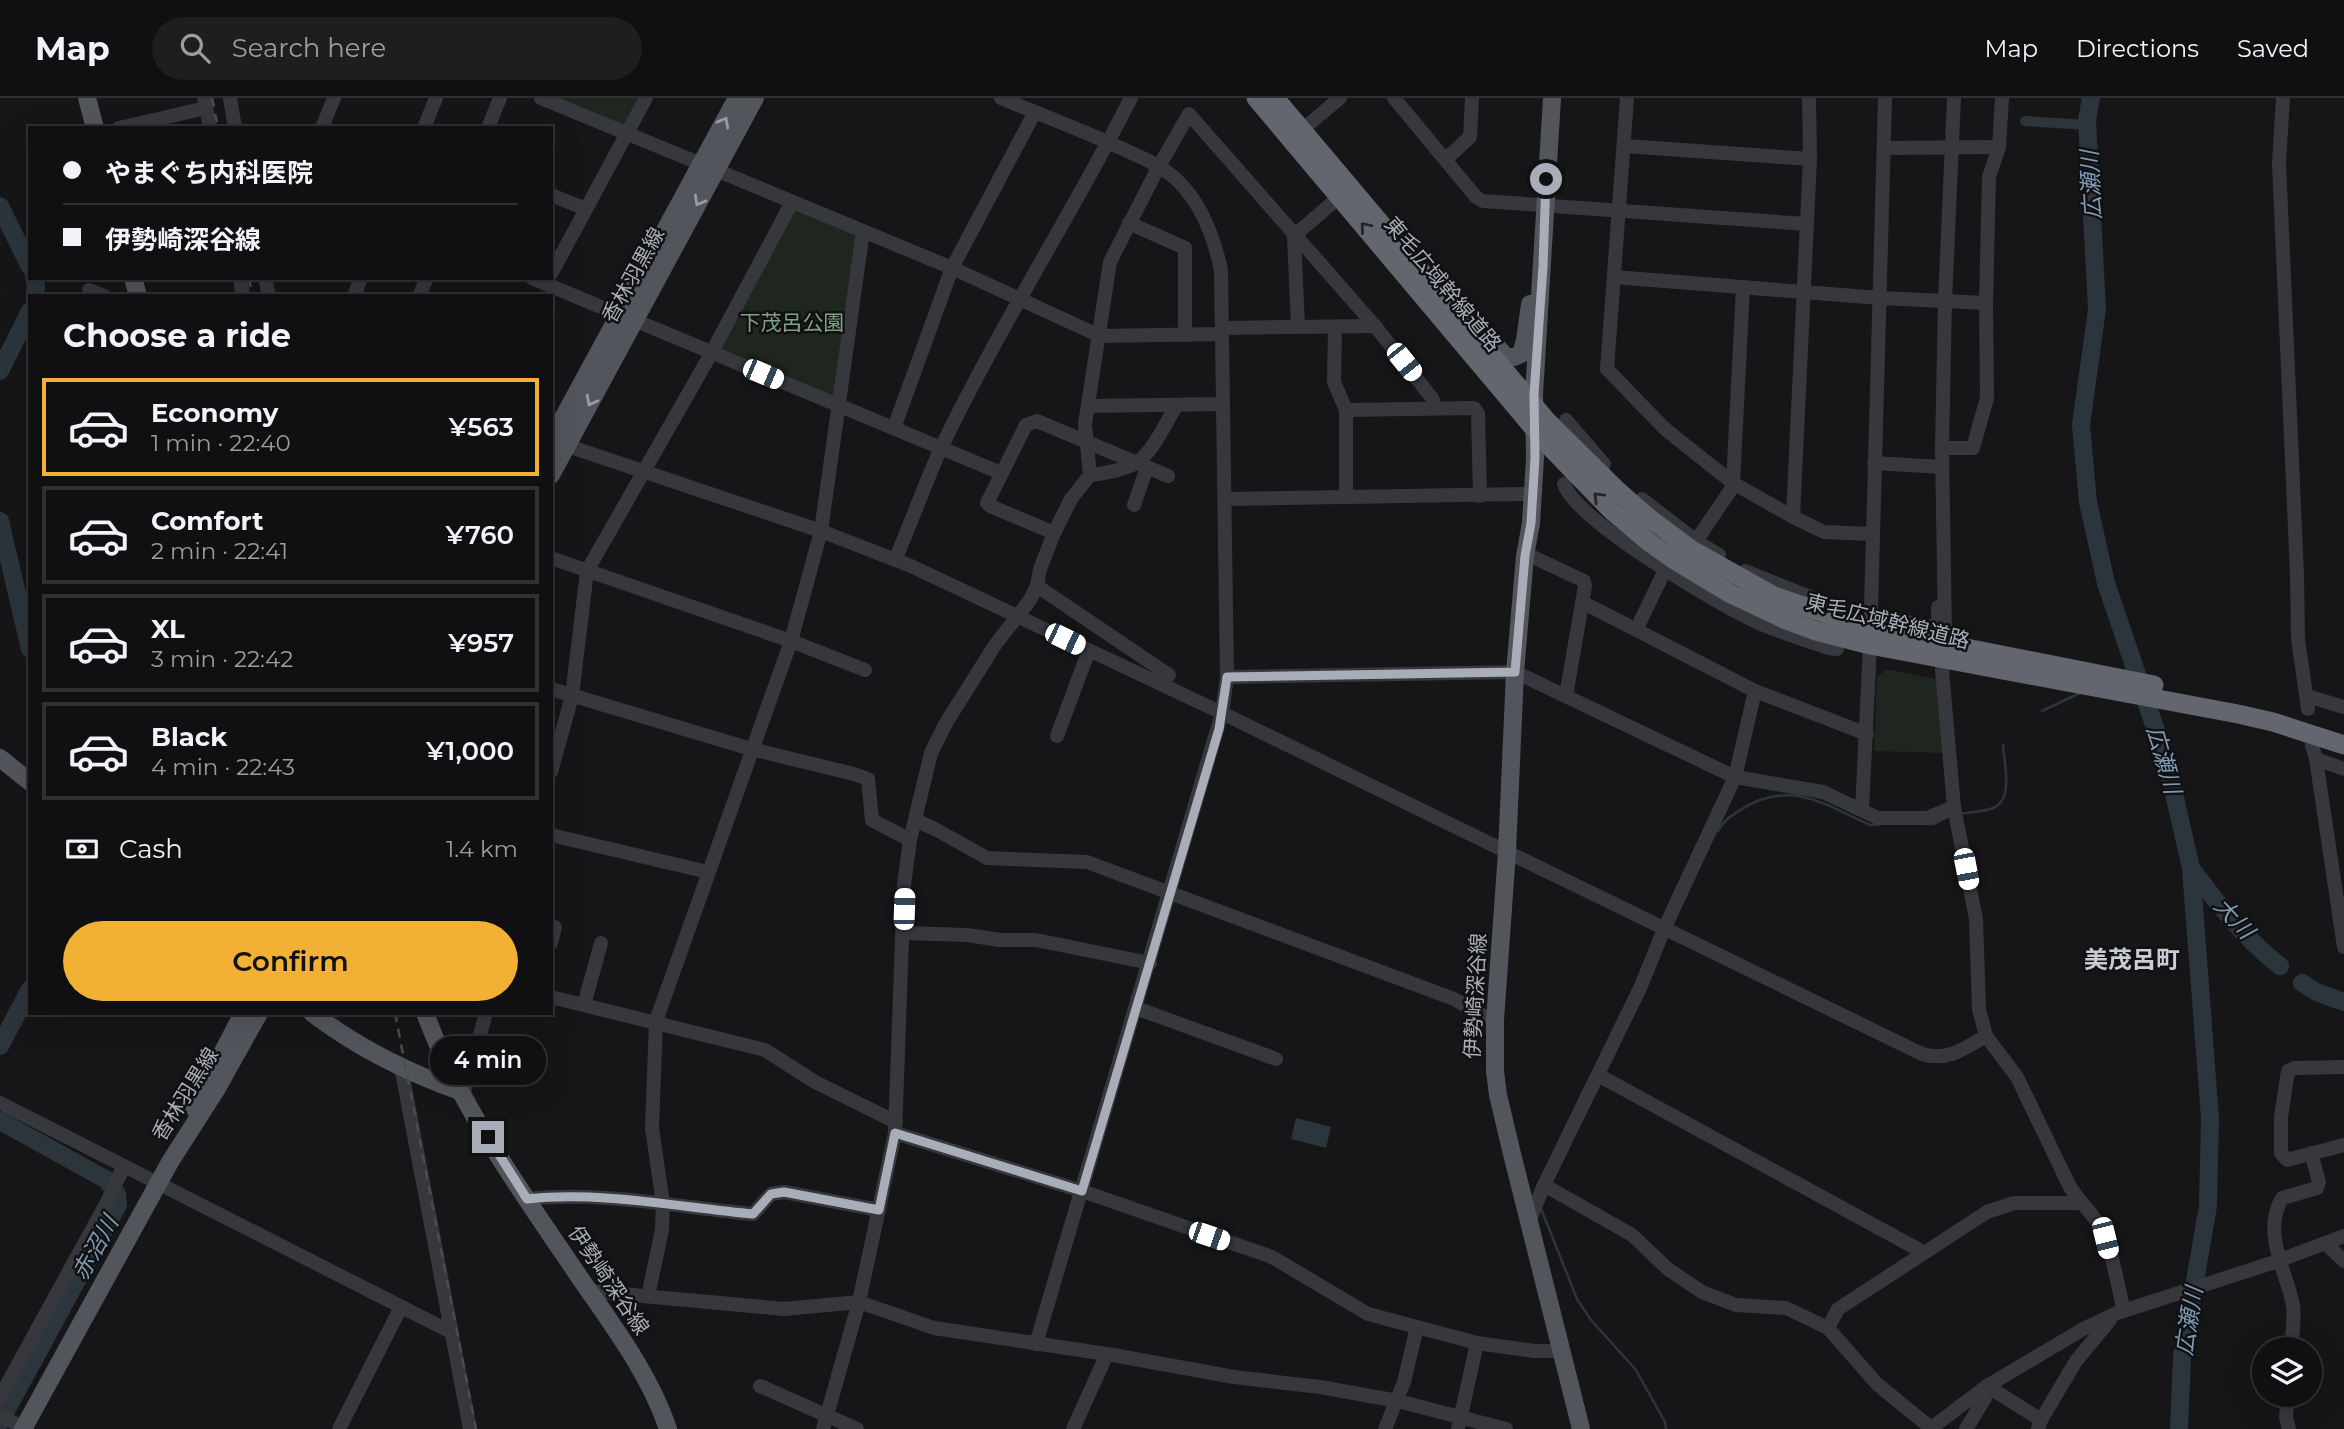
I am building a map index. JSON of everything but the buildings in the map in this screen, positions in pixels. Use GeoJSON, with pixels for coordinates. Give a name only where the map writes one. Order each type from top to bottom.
{"type":"FeatureCollection","features":[{"type":"Feature","properties":{"kind":"highway","name":"東毛広域幹線道路"},"geometry":{"type":"LineString","coordinates":[[1256,98],[1339,197],[1531,411],[1587,453],[1618,491],[1692,550],[1743,575],[1785,600],[1870,637]]}},
{"type":"Feature","properties":{"kind":"highway","name":"東毛広域幹線道路"},"geometry":{"type":"LineString","coordinates":[[1275,98],[1451,305],[1574,472],[1630,527],[1673,559],[1731,594],[1816,631],[1870,637],[2195,699],[2274,709],[2344,732]]}},
{"type":"Feature","properties":{"kind":"highway","name":"東毛広域幹線道路"},"geometry":{"type":"LineString","coordinates":[[2195,699],[2344,745]]}},
{"type":"Feature","properties":{"kind":"main road"},"geometry":{"type":"LineString","coordinates":[[87,98],[94,126]]}},
{"type":"Feature","properties":{"kind":"main road","name":"香林羽黒線"},"geometry":{"type":"LineString","coordinates":[[709,167],[737,98]]}},
{"type":"Feature","properties":{"kind":"main road","name":"香林羽黒線"},"geometry":{"type":"LineString","coordinates":[[553,464],[557,442],[709,167],[755,98]]}},
{"type":"Feature","properties":{"kind":"main road"},"geometry":{"type":"LineString","coordinates":[[1531,411],[1543,266],[1552,98]]}},
{"type":"Feature","properties":{"kind":"main road"},"geometry":{"type":"LineString","coordinates":[[1451,305],[1475,323],[1503,355],[1510,358],[1521,354],[1534,260],[1544,212]]}},
{"type":"Feature","properties":{"kind":"main road"},"geometry":{"type":"LineString","coordinates":[[1530,300],[1531,411]]}},
{"type":"Feature","properties":{"kind":"main road","name":"伊勢崎深谷線"},"geometry":{"type":"LineString","coordinates":[[1525,556],[1523,494],[1531,411]]}},
{"type":"Feature","properties":{"kind":"main road","name":"伊勢崎深谷線"},"geometry":{"type":"LineString","coordinates":[[1531,411],[1531,523],[1525,556],[1515,672],[1507,852],[1495,1020],[1495,1071],[1498,1095],[1581,1429]]}},
{"type":"Feature","properties":{"kind":"main road"},"geometry":{"type":"LineString","coordinates":[[0,758],[28,780]]}},
{"type":"Feature","properties":{"kind":"main road","name":"香林羽黒線"},"geometry":{"type":"LineString","coordinates":[[170,1162],[206,1082],[242,1015]]}},
{"type":"Feature","properties":{"kind":"main road","name":"香林羽黒線"},"geometry":{"type":"LineString","coordinates":[[17,1425],[258,1015]]}},
{"type":"Feature","properties":{"kind":"main road"},"geometry":{"type":"LineString","coordinates":[[315,1015],[358,1046],[461,1093]]}},
{"type":"Feature","properties":{"kind":"main road","name":"伊勢崎深谷線"},"geometry":{"type":"LineString","coordinates":[[426,1015],[435,1041],[461,1093],[527,1199],[638,1363],[668,1429]]}},
{"type":"Feature","properties":{"kind":"street"},"geometry":{"type":"LineString","coordinates":[[230,98],[235,126]]}},
{"type":"Feature","properties":{"kind":"street"},"geometry":{"type":"LineString","coordinates":[[425,126],[436,98]]}},
{"type":"Feature","properties":{"kind":"street"},"geometry":{"type":"LineString","coordinates":[[489,126],[500,98]]}},
{"type":"Feature","properties":{"kind":"street"},"geometry":{"type":"LineString","coordinates":[[541,98],[952,268],[1100,335],[1185,335],[1298,327],[1375,326]]}},
{"type":"Feature","properties":{"kind":"street"},"geometry":{"type":"LineString","coordinates":[[553,265],[646,98]]}},
{"type":"Feature","properties":{"kind":"street"},"geometry":{"type":"LineString","coordinates":[[1001,98],[1108,142],[1159,166],[1176,179],[1194,199],[1210,231],[1221,270],[1227,677],[1222,713],[1036,1344]]}},
{"type":"Feature","properties":{"kind":"street"},"geometry":{"type":"LineString","coordinates":[[895,560],[942,447],[1020,298],[1131,98]]}},
{"type":"Feature","properties":{"kind":"street"},"geometry":{"type":"LineString","coordinates":[[1302,130],[1340,98]]}},
{"type":"Feature","properties":{"kind":"street"},"geometry":{"type":"LineString","coordinates":[[1394,98],[1479,200],[1544,212],[1619,211],[1807,224]]}},
{"type":"Feature","properties":{"kind":"street"},"geometry":{"type":"LineString","coordinates":[[1446,159],[1470,137],[1472,98]]}},
{"type":"Feature","properties":{"kind":"street"},"geometry":{"type":"LineString","coordinates":[[1627,98],[1607,369],[1665,429],[1733,483],[1824,532],[1872,534]]}},
{"type":"Feature","properties":{"kind":"street"},"geometry":{"type":"LineString","coordinates":[[1793,517],[1805,291],[1810,159],[1809,98]]}},
{"type":"Feature","properties":{"kind":"street"},"geometry":{"type":"LineString","coordinates":[[1862,810],[1867,734],[1885,98]]}},
{"type":"Feature","properties":{"kind":"street"},"geometry":{"type":"LineString","coordinates":[[1945,634],[1942,448],[1945,301],[1955,98]]}},
{"type":"Feature","properties":{"kind":"street"},"geometry":{"type":"LineString","coordinates":[[1942,448],[1973,448],[1987,398],[1989,177],[1999,148],[2002,98]]}},
{"type":"Feature","properties":{"kind":"street"},"geometry":{"type":"LineString","coordinates":[[2283,98],[2279,163],[2298,639],[2308,702],[2344,707]]}},
{"type":"Feature","properties":{"kind":"street"},"geometry":{"type":"LineString","coordinates":[[322,126],[328,100]]}},
{"type":"Feature","properties":{"kind":"street"},"geometry":{"type":"LineString","coordinates":[[126,126],[205,103],[210,126]]}},
{"type":"Feature","properties":{"kind":"street"},"geometry":{"type":"LineString","coordinates":[[894,428],[952,268],[1035,112]]}},
{"type":"Feature","properties":{"kind":"street"},"geometry":{"type":"LineString","coordinates":[[1090,475],[1085,424],[1110,262],[1189,114],[1375,326],[1432,398],[1436,408]]}},
{"type":"Feature","properties":{"kind":"street"},"geometry":{"type":"LineString","coordinates":[[1625,146],[1810,159]]}},
{"type":"Feature","properties":{"kind":"street"},"geometry":{"type":"LineString","coordinates":[[1884,148],[1999,148]]}},
{"type":"Feature","properties":{"kind":"street"},"geometry":{"type":"LineString","coordinates":[[553,196],[586,209]]}},
{"type":"Feature","properties":{"kind":"street"},"geometry":{"type":"LineString","coordinates":[[1294,236],[1339,197]]}},
{"type":"Feature","properties":{"kind":"street"},"geometry":{"type":"LineString","coordinates":[[553,765],[572,696],[587,571],[712,352],[792,202]]}},
{"type":"Feature","properties":{"kind":"street"},"geometry":{"type":"LineString","coordinates":[[1129,223],[1185,248],[1185,335]]}},
{"type":"Feature","properties":{"kind":"street"},"geometry":{"type":"LineString","coordinates":[[648,1296],[662,1230],[663,1204],[652,1128],[656,1021],[790,640],[821,531],[863,231]]}},
{"type":"Feature","properties":{"kind":"street"},"geometry":{"type":"LineString","coordinates":[[1294,236],[1298,327]]}},
{"type":"Feature","properties":{"kind":"street"},"geometry":{"type":"LineString","coordinates":[[1614,277],[1880,298],[1986,303]]}},
{"type":"Feature","properties":{"kind":"street"},"geometry":{"type":"LineString","coordinates":[[543,282],[1000,473]]}},
{"type":"Feature","properties":{"kind":"street"},"geometry":{"type":"LineString","coordinates":[[1696,541],[1733,483],[1743,286]]}},
{"type":"Feature","properties":{"kind":"street"},"geometry":{"type":"LineString","coordinates":[[89,290],[99,294]]}},
{"type":"Feature","properties":{"kind":"street"},"geometry":{"type":"LineString","coordinates":[[1335,327],[1334,382],[1346,410],[1346,497]]}},
{"type":"Feature","properties":{"kind":"street"},"geometry":{"type":"LineString","coordinates":[[1088,406],[1223,404]]}},
{"type":"Feature","properties":{"kind":"street"},"geometry":{"type":"LineString","coordinates":[[1134,505],[1142,465],[1177,405]]}},
{"type":"Feature","properties":{"kind":"street"},"geometry":{"type":"LineString","coordinates":[[1346,410],[1474,408],[1478,413],[1480,496]]}},
{"type":"Feature","properties":{"kind":"street"},"geometry":{"type":"LineString","coordinates":[[1566,420],[1587,453],[1652,508],[1743,575],[1830,605],[1841,606]]}},
{"type":"Feature","properties":{"kind":"street"},"geometry":{"type":"LineString","coordinates":[[1054,533],[987,503],[1026,425],[1031,422],[1037,421],[1168,476]]}},
{"type":"Feature","properties":{"kind":"street"},"geometry":{"type":"LineString","coordinates":[[557,442],[821,531],[895,560],[1018,615],[1922,1054],[1933,1057],[1956,1054],[1986,1036]]}},
{"type":"Feature","properties":{"kind":"street"},"geometry":{"type":"LineString","coordinates":[[1874,463],[1942,467]]}},
{"type":"Feature","properties":{"kind":"street"},"geometry":{"type":"LineString","coordinates":[[825,1423],[859,1302],[896,1127],[904,886],[910,841],[931,753],[946,723],[995,645],[1037,586],[1040,569],[1054,533],[1071,499],[1090,475],[1142,465]]}},
{"type":"Feature","properties":{"kind":"street"},"geometry":{"type":"LineString","coordinates":[[1564,484],[1570,495],[1595,519],[1665,570],[1761,624],[1837,649]]}},
{"type":"Feature","properties":{"kind":"street"},"geometry":{"type":"LineString","coordinates":[[1225,499],[1523,494]]}},
{"type":"Feature","properties":{"kind":"street"},"geometry":{"type":"LineString","coordinates":[[1630,527],[1640,551]]}},
{"type":"Feature","properties":{"kind":"street"},"geometry":{"type":"LineString","coordinates":[[1893,619],[1931,627],[1938,622],[1937,545],[1944,540]]}},
{"type":"Feature","properties":{"kind":"street"},"geometry":{"type":"LineString","coordinates":[[1525,556],[1531,556],[1584,581],[1583,602],[1566,696]]}},
{"type":"Feature","properties":{"kind":"street"},"geometry":{"type":"LineString","coordinates":[[553,559],[790,640],[865,670]]}},
{"type":"Feature","properties":{"kind":"street"},"geometry":{"type":"LineString","coordinates":[[1636,630],[1665,570]]}},
{"type":"Feature","properties":{"kind":"street"},"geometry":{"type":"LineString","coordinates":[[1037,586],[1169,675]]}},
{"type":"Feature","properties":{"kind":"street"},"geometry":{"type":"LineString","coordinates":[[1583,602],[1755,691],[1867,734]]}},
{"type":"Feature","properties":{"kind":"street"},"geometry":{"type":"LineString","coordinates":[[1791,635],[1816,631]]}},
{"type":"Feature","properties":{"kind":"street"},"geometry":{"type":"LineString","coordinates":[[1057,736],[1089,650]]}},
{"type":"Feature","properties":{"kind":"street"},"geometry":{"type":"LineString","coordinates":[[1942,670],[1955,812],[1976,919],[1979,1009],[1986,1036],[2017,1077],[2070,1187],[2099,1224],[2125,1311]]}},
{"type":"Feature","properties":{"kind":"street"},"geometry":{"type":"LineString","coordinates":[[1227,677],[1515,672],[1735,777],[1822,792],[1878,818],[1927,818],[1955,812]]}},
{"type":"Feature","properties":{"kind":"street"},"geometry":{"type":"LineString","coordinates":[[553,690],[751,749],[868,779],[872,820],[910,841]]}},
{"type":"Feature","properties":{"kind":"street"},"geometry":{"type":"LineString","coordinates":[[1529,1222],[1735,777],[1755,691]]}},
{"type":"Feature","properties":{"kind":"street"},"geometry":{"type":"LineString","coordinates":[[2344,769],[2314,752],[2344,947]]}},
{"type":"Feature","properties":{"kind":"street"},"geometry":{"type":"LineString","coordinates":[[915,820],[987,858],[1087,862],[1454,999],[1495,1020]]}},
{"type":"Feature","properties":{"kind":"street"},"geometry":{"type":"LineString","coordinates":[[553,835],[708,872]]}},
{"type":"Feature","properties":{"kind":"street"},"geometry":{"type":"LineString","coordinates":[[553,935],[555,927]]}},
{"type":"Feature","properties":{"kind":"street"},"geometry":{"type":"LineString","coordinates":[[903,933],[1036,940],[1150,963]]}},
{"type":"Feature","properties":{"kind":"street"},"geometry":{"type":"LineString","coordinates":[[584,1004],[601,943]]}},
{"type":"Feature","properties":{"kind":"street"},"geometry":{"type":"LineString","coordinates":[[553,997],[656,1021],[776,1054],[815,1082],[896,1127],[1272,1257],[1368,1314],[1477,1343],[1534,1351],[1563,1351]]}},
{"type":"Feature","properties":{"kind":"street"},"geometry":{"type":"LineString","coordinates":[[1136,1008],[1276,1059]]}},
{"type":"Feature","properties":{"kind":"street"},"geometry":{"type":"LineString","coordinates":[[461,1093],[485,1015]]}},
{"type":"Feature","properties":{"kind":"street"},"geometry":{"type":"LineString","coordinates":[[401,1067],[470,1429]]}},
{"type":"Feature","properties":{"kind":"street"},"geometry":{"type":"LineString","coordinates":[[2344,1067],[2288,1070],[2281,1117],[2281,1153],[2287,1160],[2344,1145]]}},
{"type":"Feature","properties":{"kind":"street"},"geometry":{"type":"LineString","coordinates":[[1598,1075],[1923,1252]]}},
{"type":"Feature","properties":{"kind":"street"},"geometry":{"type":"LineString","coordinates":[[0,1103],[451,1332]]}},
{"type":"Feature","properties":{"kind":"street"},"geometry":{"type":"LineString","coordinates":[[2292,1337],[2293,1306],[2275,1261],[2276,1209],[2282,1198],[2317,1188],[2319,1182],[2311,1153]]}},
{"type":"Feature","properties":{"kind":"street"},"geometry":{"type":"LineString","coordinates":[[0,1397],[124,1166]]}},
{"type":"Feature","properties":{"kind":"street"},"geometry":{"type":"LineString","coordinates":[[1544,1185],[1632,1235],[1668,1269],[1702,1292],[1736,1305],[1786,1308],[1828,1328],[1877,1384],[1930,1428],[1985,1387],[2085,1328],[2125,1311],[2344,1236]]}},
{"type":"Feature","properties":{"kind":"street"},"geometry":{"type":"LineString","coordinates":[[527,1199],[561,1195],[589,1196],[753,1214],[771,1194],[784,1192],[879,1210]]}},
{"type":"Feature","properties":{"kind":"street"},"geometry":{"type":"LineString","coordinates":[[1828,1328],[1838,1309],[1987,1212],[2014,1203],[2080,1203]]}},
{"type":"Feature","properties":{"kind":"street"},"geometry":{"type":"LineString","coordinates":[[2326,1244],[2344,1261]]}},
{"type":"Feature","properties":{"kind":"street"},"geometry":{"type":"LineString","coordinates":[[589,1291],[784,1309],[859,1302],[934,1328],[1107,1354],[1234,1377],[1320,1387],[1398,1401],[1460,1423],[1507,1429]]}},
{"type":"Feature","properties":{"kind":"street"},"geometry":{"type":"LineString","coordinates":[[339,1429],[401,1307]]}},
{"type":"Feature","properties":{"kind":"street"},"geometry":{"type":"LineString","coordinates":[[1985,1387],[2039,1424],[2076,1361],[2097,1334],[2125,1311]]}},
{"type":"Feature","properties":{"kind":"street"},"geometry":{"type":"LineString","coordinates":[[1385,1429],[1398,1401],[1417,1327]]}},
{"type":"Feature","properties":{"kind":"street"},"geometry":{"type":"LineString","coordinates":[[1460,1423],[1477,1343]]}},
{"type":"Feature","properties":{"kind":"street"},"geometry":{"type":"LineString","coordinates":[[1073,1429],[1107,1354]]}},
{"type":"Feature","properties":{"kind":"street"},"geometry":{"type":"LineString","coordinates":[[760,1386],[825,1423],[857,1429]]}},
{"type":"Feature","properties":{"kind":"street"},"geometry":{"type":"LineString","coordinates":[[1966,1429],[1985,1398],[1985,1387]]}},
{"type":"Feature","properties":{"kind":"street"},"geometry":{"type":"LineString","coordinates":[[2287,1407],[2288,1429]]}},
{"type":"Feature","properties":{"kind":"green space"},"geometry":{"type":"Polygon","coordinates":[[[556,98],[640,98],[625,124],[620,125],[556,98]]]}},
{"type":"Feature","properties":{"kind":"green space","name":"下茂呂公園"},"geometry":{"type":"Polygon","coordinates":[[[795,209],[856,234],[836,397],[722,351],[720,345],[795,209]]]}},
{"type":"Feature","properties":{"kind":"green space"},"geometry":{"type":"Polygon","coordinates":[[[1887,669],[1936,679],[1945,753],[1874,751],[1877,677],[1887,669]]]}},
{"type":"Feature","properties":{"kind":"shaded area"},"geometry":{"type":"Polygon","coordinates":[[[1296,1118],[1331,1127],[1326,1148],[1291,1139],[1296,1118]]]}},
{"type":"Feature","properties":{"kind":"waterway","name":"広瀬川"},"geometry":{"type":"LineString","coordinates":[[2091,98],[2087,120],[2097,309],[2081,425],[2088,502],[2106,583],[2167,763],[2191,868],[2210,1118],[2208,1206],[2182,1356],[2179,1429]]}},
{"type":"Feature","properties":{"kind":"waterway"},"geometry":{"type":"LineString","coordinates":[[2025,121],[2087,125]]}},
{"type":"Feature","properties":{"kind":"waterway","name":"赤沼川"},"geometry":{"type":"LineString","coordinates":[[0,206],[28,263]]}},
{"type":"Feature","properties":{"kind":"waterway","name":"赤沼川"},"geometry":{"type":"LineString","coordinates":[[35,280],[35,294]]}},
{"type":"Feature","properties":{"kind":"waterway","name":"赤沼川"},"geometry":{"type":"LineString","coordinates":[[0,371],[28,315]]}},
{"type":"Feature","properties":{"kind":"waterway","name":"赤沼川"},"geometry":{"type":"LineString","coordinates":[[0,521],[28,640]]}},
{"type":"Feature","properties":{"kind":"waterway"},"geometry":{"type":"LineString","coordinates":[[2124,671],[2136,666]]}},
{"type":"Feature","properties":{"kind":"waterway"},"geometry":{"type":"LineString","coordinates":[[2042,711],[2080,693]]}},
{"type":"Feature","properties":{"kind":"waterway"},"geometry":{"type":"LineString","coordinates":[[1960,814],[1989,809],[2000,804],[2006,789],[2003,745]]}},
{"type":"Feature","properties":{"kind":"waterway"},"geometry":{"type":"LineString","coordinates":[[1718,831],[1731,816],[1759,800],[1791,795],[1822,803],[1870,825],[1878,825]]}},
{"type":"Feature","properties":{"kind":"waterway"},"geometry":{"type":"LineString","coordinates":[[1927,824],[1934,824],[1950,816]]}},
{"type":"Feature","properties":{"kind":"waterway","name":"大川"},"geometry":{"type":"LineString","coordinates":[[2191,868],[2243,932],[2280,966]]}},
{"type":"Feature","properties":{"kind":"waterway","name":"大川"},"geometry":{"type":"LineString","coordinates":[[2302,983],[2316,992],[2344,1002]]}},
{"type":"Feature","properties":{"kind":"waterway","name":"赤沼川"},"geometry":{"type":"LineString","coordinates":[[0,1046],[28,993]]}},
{"type":"Feature","properties":{"kind":"waterway","name":"赤沼川"},"geometry":{"type":"LineString","coordinates":[[0,1121],[107,1180],[117,1194],[118,1205],[0,1422]]}},
{"type":"Feature","properties":{"kind":"waterway"},"geometry":{"type":"LineString","coordinates":[[1542,1211],[1577,1299],[1591,1320],[1636,1370],[1665,1422],[1666,1429]]}},
{"type":"Feature","properties":{"kind":"railway"},"geometry":{"type":"LineString","coordinates":[[212,98],[218,126]]}},
{"type":"Feature","properties":{"kind":"railway"},"geometry":{"type":"LineString","coordinates":[[249,280],[252,294]]}},
{"type":"Feature","properties":{"kind":"railway"},"geometry":{"type":"LineString","coordinates":[[395,1015],[476,1429]]}},
{"type":"Feature","properties":{"kind":"district","name":"美茂呂町"},"geometry":{"type":"Point","coordinates":[2132,959]}},
{"type":"Feature","properties":{"kind":"route"},"geometry":{"type":"LineString","coordinates":[[488,1137],[527,1199],[561,1195],[589,1196],[753,1214],[771,1194],[784,1192],[879,1210],[895,1133],[1082,1191],[1219,729],[1227,677],[1515,672],[1525,556],[1531,523],[1535,458],[1534,394],[1545,236],[1546,179]]}}]}
